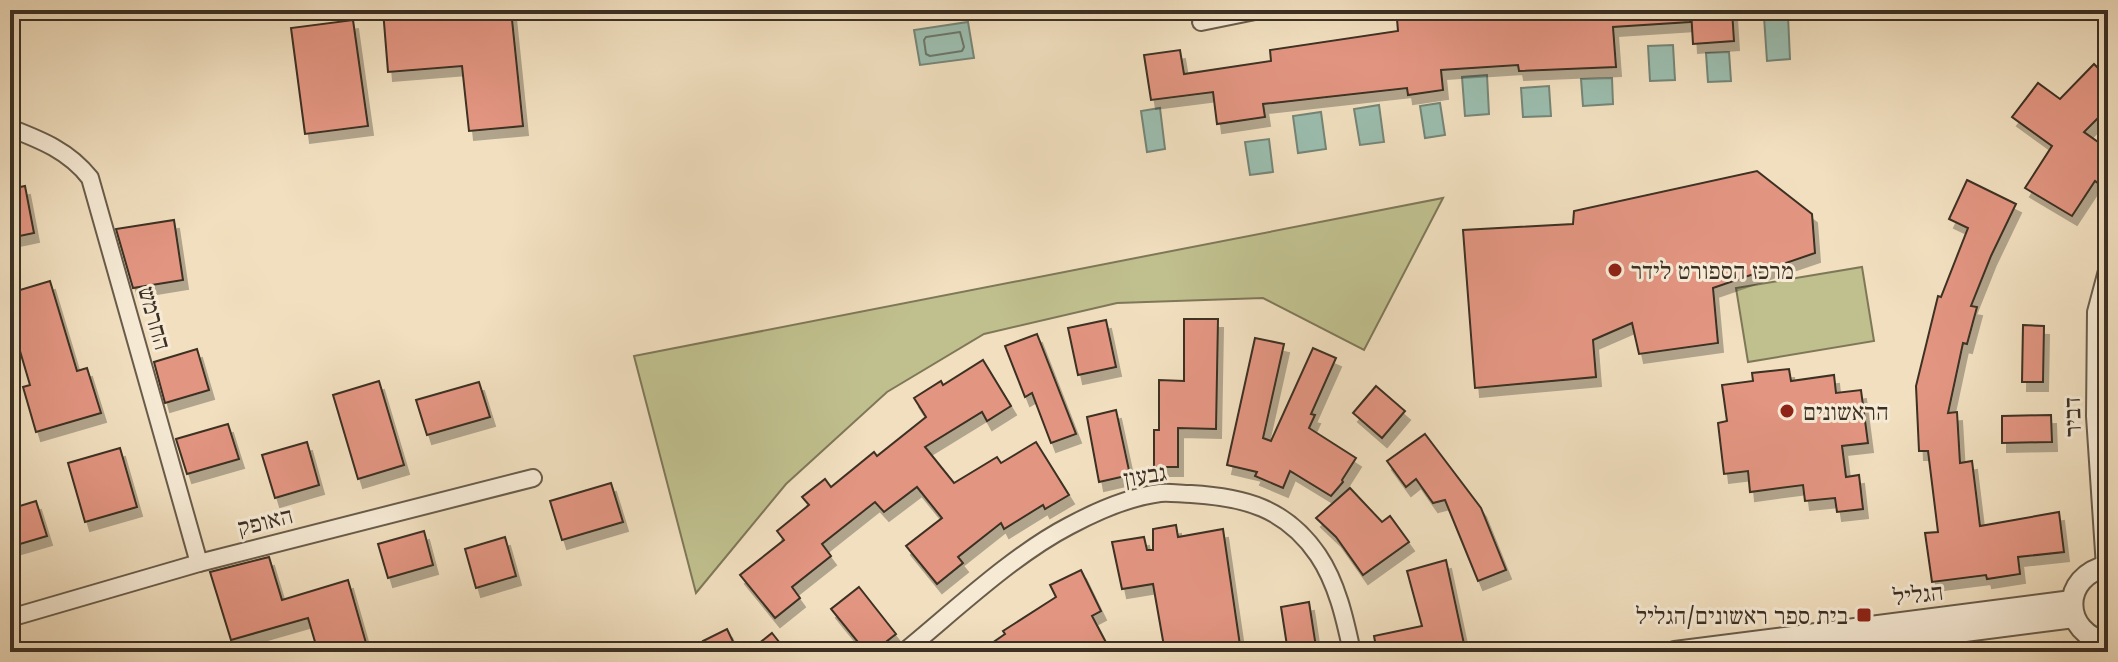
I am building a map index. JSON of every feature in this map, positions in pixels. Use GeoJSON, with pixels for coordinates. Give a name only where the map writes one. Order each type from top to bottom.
{"type":"FeatureCollection","features":[{"type":"Feature","properties":{"kind":"street"},"geometry":{"type":"LineString","coordinates":[[1201,22],[1260,10]]}},
{"type":"Feature","properties":{"kind":"street","name":"החרמש"},"geometry":{"type":"LineString","coordinates":[[10,128],[64,152],[90,178],[199,563]]}},
{"type":"Feature","properties":{"kind":"street","name":"דביר"},"geometry":{"type":"LineString","coordinates":[[2106,566],[2095,416],[2096,312],[2108,267]]}},
{"type":"Feature","properties":{"kind":"street","name":"האופק"},"geometry":{"type":"LineString","coordinates":[[10,618],[199,563],[533,478]]}},
{"type":"Feature","properties":{"kind":"street","name":"גבעון"},"geometry":{"type":"LineString","coordinates":[[904,652],[1022,557],[1067,526],[1118,503],[1162,493],[1252,502],[1286,521],[1317,554],[1337,595],[1352,652]]}},
{"type":"Feature","properties":{"kind":"street"},"geometry":{"type":"LineString","coordinates":[[2106,566],[2082,579],[2073,609],[2084,633],[2108,643]]}},
{"type":"Feature","properties":{"kind":"street","name":"הגליל"},"geometry":{"type":"LineString","coordinates":[[1675,652],[2073,609]]}},
{"type":"Feature","properties":{"kind":"street","name":"הגליל"},"geometry":{"type":"LineString","coordinates":[[1802,652],[2073,609]]}},
{"type":"Feature","properties":{"kind":"green space"},"geometry":{"type":"Polygon","coordinates":[[[1443,198],[1364,350],[1263,298],[1117,303],[984,334],[887,392],[786,484],[696,593],[634,356],[1443,198]]]}},
{"type":"Feature","properties":{"kind":"green space"},"geometry":{"type":"Polygon","coordinates":[[[1862,267],[1874,341],[1748,362],[1736,288],[1862,267]]]}},
{"type":"Feature","properties":{"kind":"water"},"geometry":{"type":"Polygon","coordinates":[[[1788,16],[1790,59],[1767,61],[1764,17],[1788,16]]]}},
{"type":"Feature","properties":{"kind":"water"},"geometry":{"type":"Polygon","coordinates":[[[968,22],[974,58],[920,65],[914,30],[968,22]]]}},
{"type":"Feature","properties":{"kind":"water"},"geometry":{"type":"Polygon","coordinates":[[[1673,45],[1675,80],[1650,81],[1648,46],[1673,45]]]}},
{"type":"Feature","properties":{"kind":"water"},"geometry":{"type":"Polygon","coordinates":[[[1729,52],[1731,81],[1708,82],[1706,53],[1729,52]]]}},
{"type":"Feature","properties":{"kind":"water"},"geometry":{"type":"Polygon","coordinates":[[[1487,75],[1489,114],[1465,116],[1462,77],[1487,75]]]}},
{"type":"Feature","properties":{"kind":"water"},"geometry":{"type":"Polygon","coordinates":[[[1612,78],[1613,104],[1583,106],[1581,79],[1612,78]]]}},
{"type":"Feature","properties":{"kind":"water"},"geometry":{"type":"Polygon","coordinates":[[[1549,86],[1551,116],[1523,117],[1521,88],[1549,86]]]}},
{"type":"Feature","properties":{"kind":"water"},"geometry":{"type":"Polygon","coordinates":[[[1440,103],[1445,135],[1425,138],[1420,106],[1440,103]]]}},
{"type":"Feature","properties":{"kind":"water"},"geometry":{"type":"Polygon","coordinates":[[[1379,105],[1384,142],[1360,145],[1354,109],[1379,105]]]}},
{"type":"Feature","properties":{"kind":"water"},"geometry":{"type":"Polygon","coordinates":[[[1160,108],[1165,149],[1147,152],[1141,111],[1160,108]]]}},
{"type":"Feature","properties":{"kind":"water"},"geometry":{"type":"Polygon","coordinates":[[[1321,112],[1326,149],[1298,153],[1293,116],[1321,112]]]}},
{"type":"Feature","properties":{"kind":"water"},"geometry":{"type":"Polygon","coordinates":[[[1269,139],[1273,172],[1250,175],[1245,142],[1269,139]]]}},
{"type":"Feature","properties":{"kind":"building"},"geometry":{"type":"Polygon","coordinates":[[[383,10],[511,10],[523,126],[469,131],[462,66],[388,72],[383,10]]]}},
{"type":"Feature","properties":{"kind":"building"},"geometry":{"type":"Polygon","coordinates":[[[1690,10],[1690,22],[1613,27],[1616,67],[1519,71],[1518,65],[1441,70],[1443,90],[1408,95],[1407,88],[1263,104],[1265,117],[1217,124],[1213,92],[1151,100],[1144,55],[1180,50],[1184,74],[1271,61],[1270,50],[1398,31],[1397,19],[1450,11],[1690,10]]]}},
{"type":"Feature","properties":{"kind":"building"},"geometry":{"type":"Polygon","coordinates":[[[1691,10],[1732,10],[1734,41],[1693,44],[1691,10]]]}},
{"type":"Feature","properties":{"kind":"building"},"geometry":{"type":"Polygon","coordinates":[[[353,20],[368,126],[305,134],[291,28],[353,20]]]}},
{"type":"Feature","properties":{"kind":"building"},"geometry":{"type":"Polygon","coordinates":[[[2094,64],[2108,78],[2108,108],[2084,132],[2108,149],[2108,171],[2099,184],[2095,181],[2072,216],[2025,188],[2052,146],[2012,117],[2038,83],[2060,99],[2094,64]]]}},
{"type":"Feature","properties":{"kind":"building","name":"מרכז הספורט לידר"},"geometry":{"type":"Polygon","coordinates":[[[1757,171],[1812,214],[1815,253],[1713,288],[1718,343],[1639,354],[1632,323],[1593,340],[1596,377],[1475,388],[1463,230],[1573,224],[1574,211],[1757,171]]]}},
{"type":"Feature","properties":{"kind":"building"},"geometry":{"type":"Polygon","coordinates":[[[1967,180],[2016,204],[1971,306],[1977,307],[1967,344],[1963,343],[1948,413],[1957,412],[1960,463],[1972,461],[1980,526],[2059,512],[2064,552],[2018,557],[2020,574],[1932,582],[1925,533],[1938,532],[1928,451],[1919,451],[1916,386],[1938,296],[1941,297],[1968,228],[1949,219],[1967,180]]]}},
{"type":"Feature","properties":{"kind":"building"},"geometry":{"type":"Polygon","coordinates":[[[25,186],[34,233],[10,238],[10,189],[25,186]]]}},
{"type":"Feature","properties":{"kind":"building"},"geometry":{"type":"Polygon","coordinates":[[[174,220],[183,280],[133,288],[116,229],[174,220]]]}},
{"type":"Feature","properties":{"kind":"building"},"geometry":{"type":"Polygon","coordinates":[[[50,281],[77,371],[87,368],[101,413],[36,432],[23,387],[30,385],[10,317],[10,293],[50,281]]]}},
{"type":"Feature","properties":{"kind":"building"},"geometry":{"type":"Polygon","coordinates":[[[1184,319],[1218,319],[1216,429],[1178,428],[1178,467],[1154,467],[1154,430],[1159,430],[1159,380],[1184,381],[1184,319]]]}},
{"type":"Feature","properties":{"kind":"building"},"geometry":{"type":"Polygon","coordinates":[[[1106,320],[1116,367],[1078,375],[1068,328],[1106,320]]]}},
{"type":"Feature","properties":{"kind":"building"},"geometry":{"type":"Polygon","coordinates":[[[2023,325],[2044,326],[2043,382],[2022,382],[2023,325]]]}},
{"type":"Feature","properties":{"kind":"building"},"geometry":{"type":"Polygon","coordinates":[[[1037,334],[1076,434],[1051,443],[1032,393],[1025,397],[1005,346],[1037,334]]]}},
{"type":"Feature","properties":{"kind":"building"},"geometry":{"type":"Polygon","coordinates":[[[1255,338],[1284,344],[1263,438],[1271,441],[1313,348],[1336,358],[1311,414],[1315,415],[1309,428],[1356,458],[1331,496],[1290,471],[1283,488],[1255,476],[1257,472],[1227,465],[1255,338]]]}},
{"type":"Feature","properties":{"kind":"building"},"geometry":{"type":"Polygon","coordinates":[[[197,349],[209,390],[165,403],[154,362],[197,349]]]}},
{"type":"Feature","properties":{"kind":"building"},"geometry":{"type":"Polygon","coordinates":[[[983,360],[1011,406],[987,421],[982,412],[925,447],[954,483],[997,457],[1001,463],[1036,442],[1069,495],[1045,509],[1043,505],[1004,529],[1001,523],[958,557],[963,563],[937,584],[906,546],[942,518],[917,487],[884,512],[875,502],[822,544],[831,556],[792,587],[800,598],[775,618],[740,575],[784,540],[777,531],[809,505],[802,497],[825,479],[831,487],[874,452],[877,456],[926,417],[914,398],[941,381],[943,385],[983,360]]]}},
{"type":"Feature","properties":{"kind":"building"},"geometry":{"type":"Polygon","coordinates":[[[1789,369],[1791,381],[1834,375],[1836,393],[1861,390],[1868,443],[1842,446],[1846,477],[1859,475],[1863,509],[1837,512],[1835,498],[1805,501],[1803,485],[1750,492],[1748,471],[1724,474],[1718,423],[1727,421],[1722,385],[1753,381],[1752,373],[1789,369]]]}},
{"type":"Feature","properties":{"kind":"building"},"geometry":{"type":"Polygon","coordinates":[[[379,381],[404,465],[358,479],[333,395],[379,381]]]}},
{"type":"Feature","properties":{"kind":"building"},"geometry":{"type":"Polygon","coordinates":[[[479,382],[490,417],[427,435],[416,400],[479,382]]]}},
{"type":"Feature","properties":{"kind":"building"},"geometry":{"type":"Polygon","coordinates":[[[1376,386],[1405,411],[1382,438],[1353,413],[1376,386]]]}},
{"type":"Feature","properties":{"kind":"building"},"geometry":{"type":"Polygon","coordinates":[[[1116,410],[1130,475],[1099,482],[1087,417],[1116,410]]]}},
{"type":"Feature","properties":{"kind":"building"},"geometry":{"type":"Polygon","coordinates":[[[2051,415],[2052,442],[2002,443],[2002,416],[2051,415]]]}},
{"type":"Feature","properties":{"kind":"building"},"geometry":{"type":"Polygon","coordinates":[[[228,424],[239,459],[187,474],[176,439],[228,424]]]}},
{"type":"Feature","properties":{"kind":"building"},"geometry":{"type":"Polygon","coordinates":[[[1425,434],[1481,508],[1506,570],[1478,581],[1445,500],[1433,503],[1416,479],[1406,487],[1387,461],[1425,434]]]}},
{"type":"Feature","properties":{"kind":"building"},"geometry":{"type":"Polygon","coordinates":[[[307,442],[319,485],[275,498],[262,455],[307,442]]]}},
{"type":"Feature","properties":{"kind":"building"},"geometry":{"type":"Polygon","coordinates":[[[120,448],[137,507],[85,522],[68,463],[120,448]]]}},
{"type":"Feature","properties":{"kind":"building"},"geometry":{"type":"Polygon","coordinates":[[[611,483],[623,522],[562,540],[550,501],[611,483]]]}},
{"type":"Feature","properties":{"kind":"building"},"geometry":{"type":"Polygon","coordinates":[[[1350,488],[1382,522],[1390,516],[1409,542],[1363,575],[1336,537],[1316,518],[1350,488]]]}},
{"type":"Feature","properties":{"kind":"building"},"geometry":{"type":"Polygon","coordinates":[[[36,501],[47,536],[10,547],[10,509],[36,501]]]}},
{"type":"Feature","properties":{"kind":"building"},"geometry":{"type":"Polygon","coordinates":[[[1176,525],[1178,537],[1223,529],[1241,652],[1165,652],[1153,584],[1122,589],[1112,542],[1144,537],[1147,550],[1153,550],[1153,529],[1176,525]]]}},
{"type":"Feature","properties":{"kind":"building"},"geometry":{"type":"Polygon","coordinates":[[[424,531],[433,565],[388,578],[378,544],[424,531]]]}},
{"type":"Feature","properties":{"kind":"building"},"geometry":{"type":"Polygon","coordinates":[[[505,537],[516,576],[476,588],[465,549],[505,537]]]}},
{"type":"Feature","properties":{"kind":"building"},"geometry":{"type":"Polygon","coordinates":[[[269,557],[282,600],[348,580],[366,643],[335,652],[318,652],[308,618],[231,640],[210,572],[269,557]]]}},
{"type":"Feature","properties":{"kind":"building"},"geometry":{"type":"Polygon","coordinates":[[[1446,560],[1464,644],[1426,652],[1377,652],[1374,636],[1422,626],[1407,571],[1446,560]]]}},
{"type":"Feature","properties":{"kind":"building"},"geometry":{"type":"Polygon","coordinates":[[[1081,570],[1101,611],[1092,616],[1111,652],[979,652],[1005,634],[1003,631],[1056,597],[1050,585],[1081,570]]]}},
{"type":"Feature","properties":{"kind":"building"},"geometry":{"type":"Polygon","coordinates":[[[859,587],[896,634],[873,652],[866,652],[831,609],[859,587]]]}},
{"type":"Feature","properties":{"kind":"building"},"geometry":{"type":"Polygon","coordinates":[[[1309,602],[1316,647],[1288,652],[1281,607],[1309,602]]]}},
{"type":"Feature","properties":{"kind":"building"},"geometry":{"type":"Polygon","coordinates":[[[727,629],[738,652],[709,652],[703,641],[727,629]]]}},
{"type":"Feature","properties":{"kind":"building"},"geometry":{"type":"Polygon","coordinates":[[[772,633],[787,652],[748,652],[772,633]]]}},
{"type":"Feature","properties":{"kind":"place","name":"מרכז הספורט לידר"},"geometry":{"type":"Point","coordinates":[1615,270]}},
{"type":"Feature","properties":{"kind":"place","name":"הראשונים"},"geometry":{"type":"Point","coordinates":[1787,411]}},
{"type":"Feature","properties":{"kind":"place","name":"בית ספר ראשונים/הגליל"},"geometry":{"type":"Point","coordinates":[1864,615]}}]}
